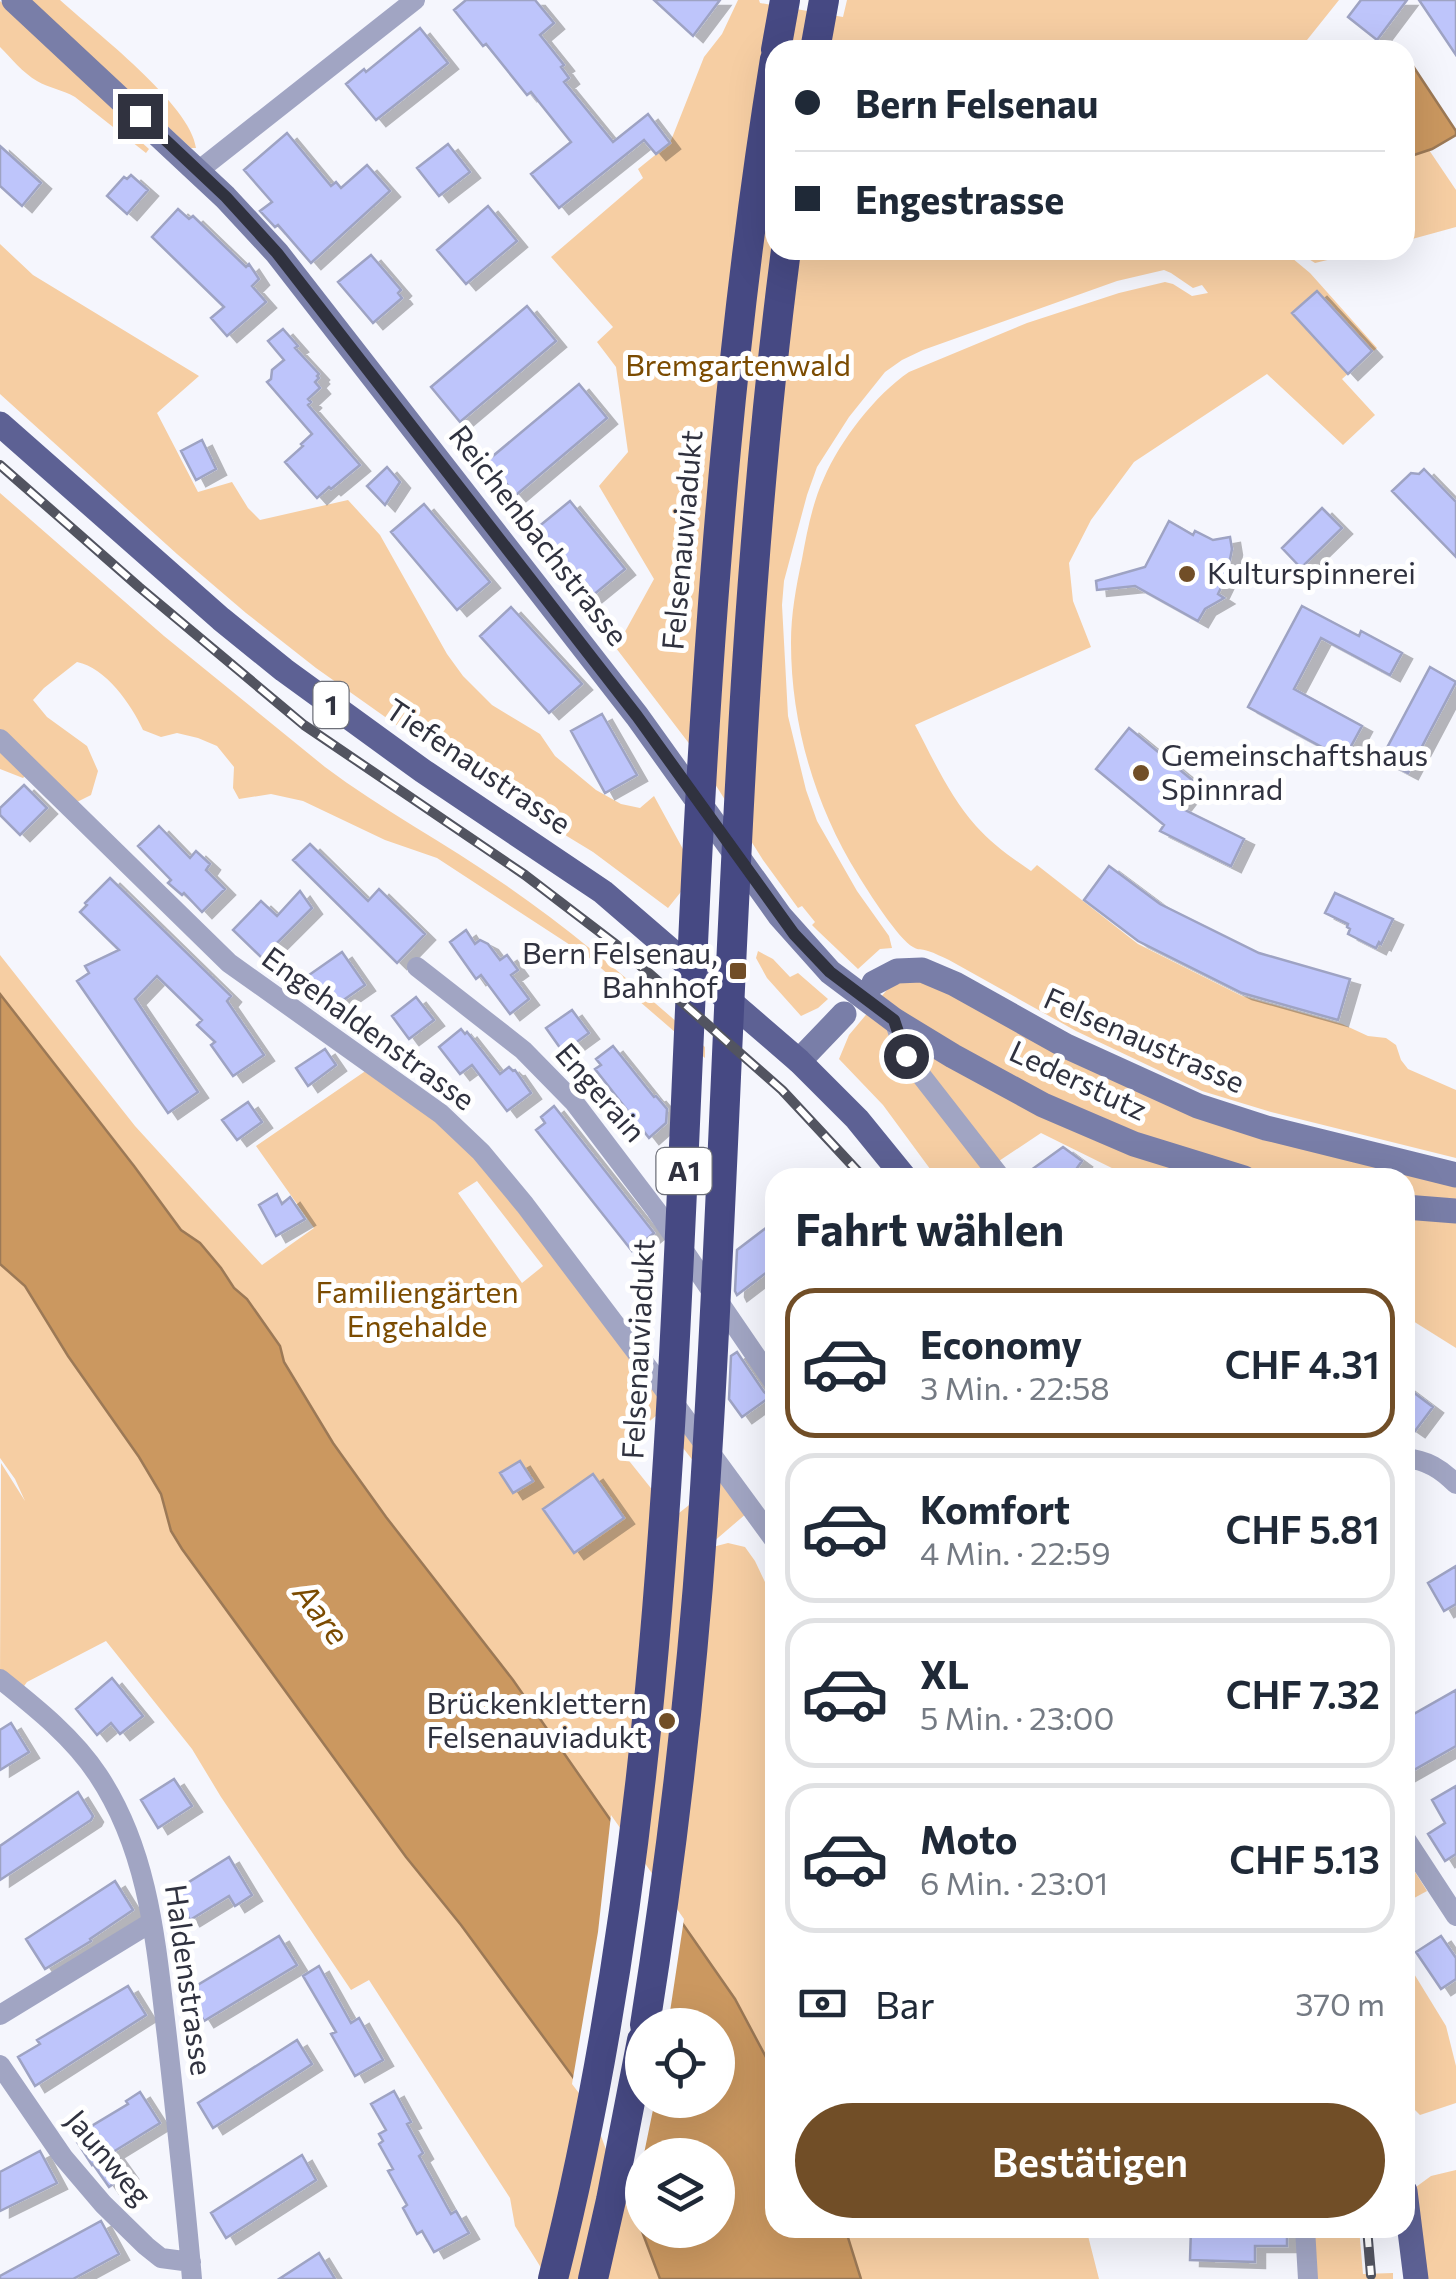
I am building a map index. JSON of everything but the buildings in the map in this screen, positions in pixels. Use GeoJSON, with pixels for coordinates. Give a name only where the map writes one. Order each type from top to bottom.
{"type":"FeatureCollection","features":[{"type":"Feature","properties":{"kind":"highway"},"geometry":{"type":"LineString","coordinates":[[778,40],[784,4]]}},
{"type":"Feature","properties":{"kind":"highway"},"geometry":{"type":"LineString","coordinates":[[817,40],[822,7]]}},
{"type":"Feature","properties":{"kind":"highway","name":"Felsenauviadukt"},"geometry":{"type":"LineString","coordinates":[[553,2279],[608,2016],[646,1731],[676,1331],[714,585],[740,305],[765,129]]}},
{"type":"Feature","properties":{"kind":"highway","name":"A1"},"geometry":{"type":"LineString","coordinates":[[647,2008],[676,1807],[699,1572],[748,645],[762,460],[785,260]]}},
{"type":"Feature","properties":{"kind":"highway"},"geometry":{"type":"LineString","coordinates":[[592,2279],[627,2118]]}},
{"type":"Feature","properties":{"kind":"main road","name":"Tiefenaustrasse"},"geometry":{"type":"LineString","coordinates":[[0,424],[284,670],[604,892],[800,1061],[858,1119],[897,1168]]}},
{"type":"Feature","properties":{"kind":"main road"},"geometry":{"type":"LineString","coordinates":[[1411,2238],[1416,2279]]}},
{"type":"Feature","properties":{"kind":"street","name":"Reichenbachstrasse"},"geometry":{"type":"LineString","coordinates":[[14,0],[260,233],[637,716],[794,934],[830,972],[894,1020]]}},
{"type":"Feature","properties":{"kind":"street"},"geometry":{"type":"LineString","coordinates":[[198,171],[415,0]]}},
{"type":"Feature","properties":{"kind":"street","name":"Engehaldenstrasse"},"geometry":{"type":"LineString","coordinates":[[0,738],[230,964],[441,1114],[480,1152],[765,1528]]}},
{"type":"Feature","properties":{"kind":"street","name":"Engerain"},"geometry":{"type":"LineString","coordinates":[[417,967],[523,1050],[574,1102],[656,1210],[765,1370]]}},
{"type":"Feature","properties":{"kind":"street","name":"Felsenaustrasse"},"geometry":{"type":"LineString","coordinates":[[874,983],[896,971],[922,970],[955,984],[1066,1046],[1198,1106],[1266,1128],[1456,1174]]}},
{"type":"Feature","properties":{"kind":"street"},"geometry":{"type":"LineString","coordinates":[[800,1061],[844,1014]]}},
{"type":"Feature","properties":{"kind":"street"},"geometry":{"type":"LineString","coordinates":[[894,1020],[906,1056],[993,1168]]}},
{"type":"Feature","properties":{"kind":"street","name":"Lederstutz"},"geometry":{"type":"LineString","coordinates":[[894,1020],[1043,1105],[1134,1144],[1212,1168]]}},
{"type":"Feature","properties":{"kind":"street"},"geometry":{"type":"LineString","coordinates":[[1415,1208],[1456,1210]]}},
{"type":"Feature","properties":{"kind":"street"},"geometry":{"type":"LineString","coordinates":[[1415,1459],[1434,1466],[1456,1484]]}},
{"type":"Feature","properties":{"kind":"street","name":"Haldenstrasse"},"geometry":{"type":"LineString","coordinates":[[0,1679],[74,1746],[99,1777],[138,1859],[152,1922],[192,2270]]}},
{"type":"Feature","properties":{"kind":"street"},"geometry":{"type":"LineString","coordinates":[[1415,1853],[1456,1916]]}},
{"type":"Feature","properties":{"kind":"street"},"geometry":{"type":"LineString","coordinates":[[0,2016],[152,1922]]}},
{"type":"Feature","properties":{"kind":"street","name":"Jaunweg"},"geometry":{"type":"LineString","coordinates":[[0,2065],[63,2157],[103,2204],[161,2258],[192,2270]]}},
{"type":"Feature","properties":{"kind":"street"},"geometry":{"type":"LineString","coordinates":[[1306,2238],[1308,2279]]}},
{"type":"Feature","properties":{"kind":"green space"},"geometry":{"type":"Polygon","coordinates":[[[30,0],[60,0],[117,49],[177,111],[196,148],[191,148],[30,0]]]}},
{"type":"Feature","properties":{"kind":"green space","name":"Bremgartenwald"},"geometry":{"type":"Polygon","coordinates":[[[738,0],[759,0],[843,17],[847,0],[1339,0],[1307,40],[765,40],[765,260],[1294,260],[1377,348],[1342,379],[1375,415],[1343,445],[1267,374],[1134,462],[1091,520],[1069,563],[1073,601],[1091,647],[915,725],[950,790],[982,833],[1031,871],[1037,865],[1138,944],[1242,996],[1342,1024],[1368,1036],[1386,1038],[1396,1045],[1408,1069],[1456,1090],[1456,1158],[1202,1091],[1076,1031],[949,960],[913,947],[884,914],[843,849],[808,764],[792,673],[794,601],[820,488],[839,449],[860,420],[909,372],[1027,323],[1165,282],[1192,296],[1208,293],[1202,285],[1193,288],[1164,270],[1117,281],[923,350],[885,372],[849,417],[817,467],[784,581],[788,716],[817,821],[857,891],[889,936],[892,948],[880,949],[858,969],[812,925],[815,922],[802,906],[798,908],[763,860],[691,746],[616,648],[654,579],[599,486],[628,452],[616,367],[597,342],[613,327],[551,257],[643,178],[638,169],[670,143],[704,57],[722,34],[738,0]]]}},
{"type":"Feature","properties":{"kind":"green space"},"geometry":{"type":"Polygon","coordinates":[[[0,1],[124,116],[119,122],[149,149],[146,153],[75,97],[27,74],[0,47],[0,1]]]}},
{"type":"Feature","properties":{"kind":"green space"},"geometry":{"type":"Polygon","coordinates":[[[1429,150],[1456,190],[1456,227],[1415,238],[1415,155],[1429,150]]]}},
{"type":"Feature","properties":{"kind":"green space"},"geometry":{"type":"Polygon","coordinates":[[[0,244],[33,275],[199,376],[157,413],[198,492],[232,482],[260,520],[348,500],[380,535],[447,654],[492,705],[540,734],[555,756],[596,790],[621,804],[640,808],[654,796],[696,873],[668,908],[593,852],[470,777],[316,668],[177,554],[0,394],[0,244]]]}},
{"type":"Feature","properties":{"kind":"green space"},"geometry":{"type":"Polygon","coordinates":[[[0,493],[164,636],[325,767],[504,884],[582,942],[705,1047],[705,1058],[587,956],[437,858],[385,840],[303,801],[271,794],[239,799],[233,788],[234,767],[217,746],[177,733],[161,737],[143,730],[116,689],[88,666],[77,662],[33,700],[47,717],[87,746],[98,771],[91,795],[73,804],[34,768],[23,778],[0,769],[0,493]]]}},
{"type":"Feature","properties":{"kind":"green space"},"geometry":{"type":"Polygon","coordinates":[[[758,951],[773,959],[790,977],[798,973],[828,999],[801,1016],[767,978],[756,958],[758,951]]]}},
{"type":"Feature","properties":{"kind":"green space","name":"Familiengärten Engehalde"},"geometry":{"type":"Polygon","coordinates":[[[0,955],[135,1126],[262,1265],[314,1228],[256,1146],[364,1072],[371,1063],[440,1114],[754,1507],[705,1549],[728,1543],[745,1547],[765,1582],[765,2055],[735,1999],[513,1680],[333,1443],[284,1362],[280,1346],[247,1299],[200,1243],[181,1230],[0,994],[0,955]],[[477,1181],[458,1193],[522,1283],[543,1266],[477,1181]],[[657,1415],[618,1447],[674,1517],[713,1486],[657,1415]]]}},
{"type":"Feature","properties":{"kind":"green space"},"geometry":{"type":"Polygon","coordinates":[[[907,970],[1126,1076],[1456,1175],[1456,1348],[1415,1322],[1415,1168],[1112,1168],[1041,1133],[988,1168],[929,1168],[883,1105],[839,1059],[849,1035],[886,991],[897,971],[907,970]]]}},
{"type":"Feature","properties":{"kind":"green space"},"geometry":{"type":"Polygon","coordinates":[[[0,1265],[25,1286],[68,1356],[139,1457],[161,1494],[171,1531],[406,1857],[595,2107],[625,2186],[625,2248],[648,2248],[660,2279],[548,2279],[515,2226],[510,2198],[369,1980],[351,1990],[192,1749],[106,1641],[27,1682],[19,1693],[0,1678],[1,1463],[25,1501],[0,1458],[0,1265]]]}},
{"type":"Feature","properties":{"kind":"green space"},"geometry":{"type":"Polygon","coordinates":[[[1415,1872],[1427,1891],[1415,1898],[1415,1872]]]}},
{"type":"Feature","properties":{"kind":"green space"},"geometry":{"type":"Polygon","coordinates":[[[1415,1975],[1446,2026],[1456,2066],[1456,2103],[1420,2115],[1415,2110],[1415,1975]]]}},
{"type":"Feature","properties":{"kind":"green space"},"geometry":{"type":"Polygon","coordinates":[[[1456,2170],[1456,2279],[1416,2279],[1411,2238],[1415,2238],[1415,2188],[1431,2176],[1456,2170]]]}},
{"type":"Feature","properties":{"kind":"green space"},"geometry":{"type":"Polygon","coordinates":[[[848,2238],[1089,2238],[1099,2279],[861,2279],[848,2238]]]}},
{"type":"Feature","properties":{"kind":"green space"},"geometry":{"type":"Polygon","coordinates":[[[1307,2238],[1360,2238],[1363,2274],[1393,2273],[1393,2279],[1309,2279],[1307,2238]]]}},
{"type":"Feature","properties":{"kind":"water"},"geometry":{"type":"Polygon","coordinates":[[[1415,69],[1456,131],[1456,135],[1415,155],[1415,69]]]}},
{"type":"Feature","properties":{"kind":"water","name":"Aare"},"geometry":{"type":"Polygon","coordinates":[[[0,994],[181,1230],[200,1243],[247,1299],[280,1346],[284,1362],[333,1443],[513,1680],[735,1999],[765,2055],[765,2238],[848,2238],[861,2279],[660,2279],[648,2248],[735,2248],[735,2138],[625,2138],[625,2186],[595,2107],[406,1857],[182,1549],[171,1531],[161,1494],[25,1286],[0,1264],[0,994]]]}},
{"type":"Feature","properties":{"kind":"pier"},"geometry":{"type":"Polygon","coordinates":[[[611,1815],[684,1919],[671,2008],[625,2008],[625,2118],[651,2118],[647,2138],[625,2138],[625,2201],[591,2109],[572,2084],[598,1932],[611,1815]]]}},
{"type":"Feature","properties":{"kind":"railway"},"geometry":{"type":"LineString","coordinates":[[0,465],[304,725],[525,875],[618,946],[782,1090],[855,1168]]}},
{"type":"Feature","properties":{"kind":"railway"},"geometry":{"type":"LineString","coordinates":[[1368,2238],[1371,2275]]}},
{"type":"Feature","properties":{"kind":"place","name":"Kulturspinnerei"},"geometry":{"type":"Point","coordinates":[1187,574]}},
{"type":"Feature","properties":{"kind":"place","name":"Gemeinschaftshaus Spinnrad"},"geometry":{"type":"Point","coordinates":[1141,773]}},
{"type":"Feature","properties":{"kind":"place","name":"Bern Felsenau, Bahnhof"},"geometry":{"type":"Point","coordinates":[738,971]}},
{"type":"Feature","properties":{"kind":"place","name":"Brückenklettern Felsenauviadukt"},"geometry":{"type":"Point","coordinates":[667,1721]}},
{"type":"Feature","properties":{"kind":"route"},"geometry":{"type":"LineString","coordinates":[[140,116],[226,197],[277,253],[637,716],[794,934],[830,972],[894,1020],[906,1056]]}}]}
